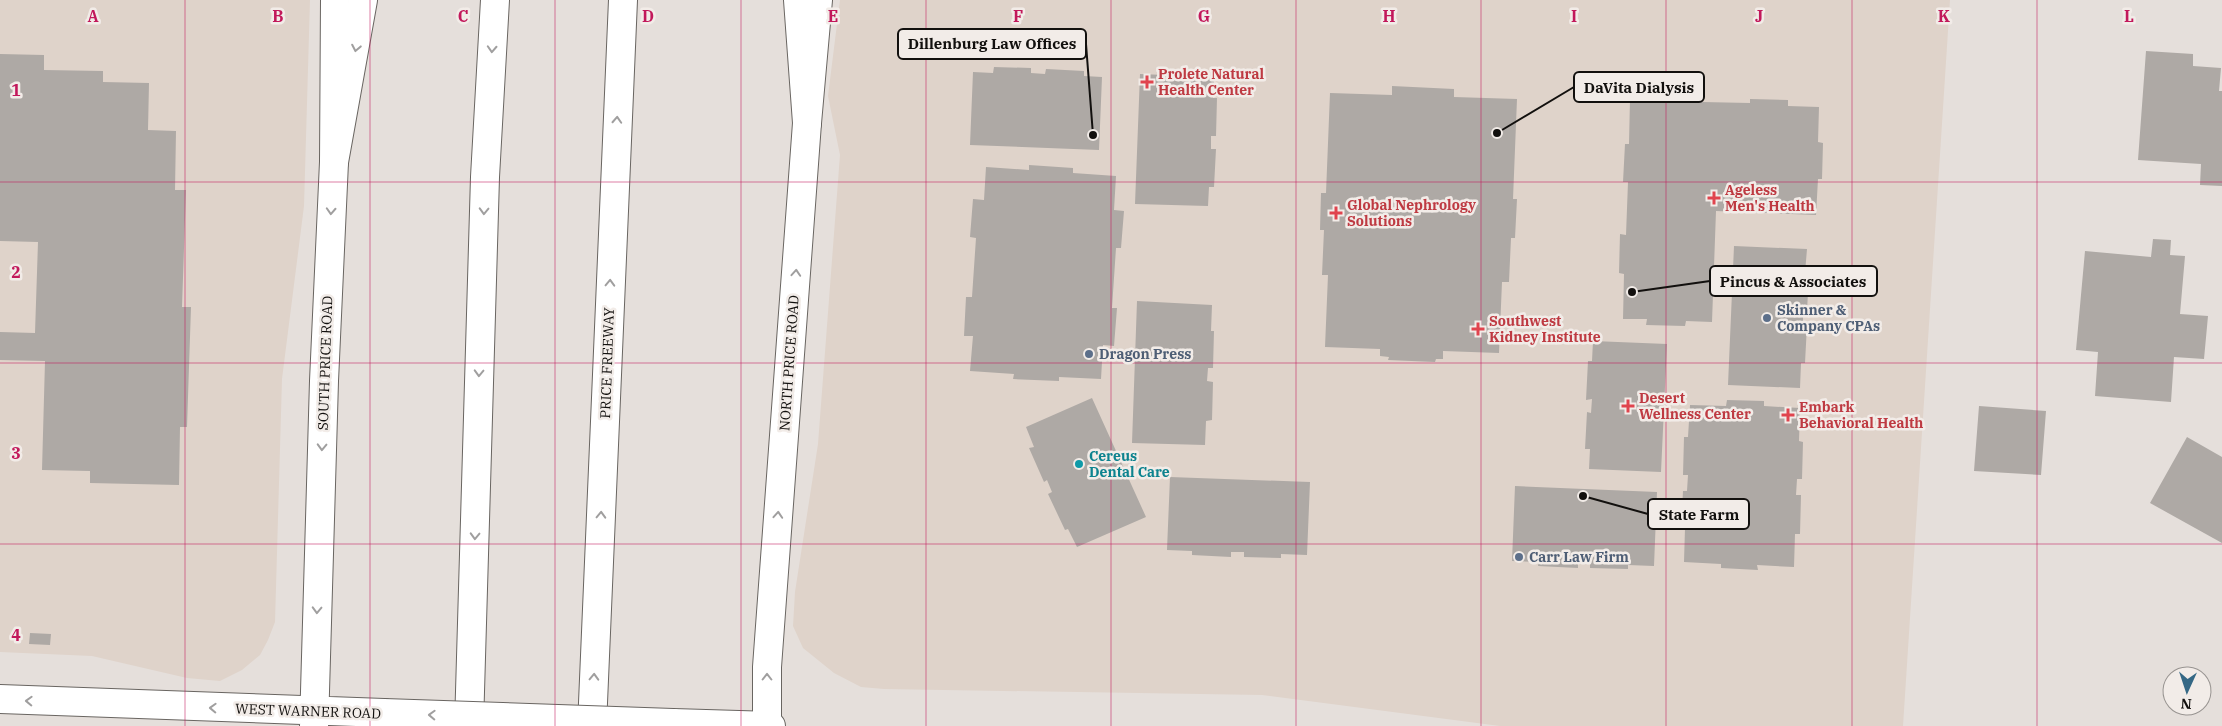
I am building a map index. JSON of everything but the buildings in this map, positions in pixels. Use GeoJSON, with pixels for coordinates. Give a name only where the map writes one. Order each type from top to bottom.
{"type":"FeatureCollection","features":[{"type":"Feature","properties":{"kind":"main road","name":"SOUTH PRICE ROAD"},"geometry":{"type":"LineString","coordinates":[[314,718],[324,381],[334,162],[335,0]]}},
{"type":"Feature","properties":{"kind":"main road"},"geometry":{"type":"LineString","coordinates":[[334,162],[363,0]]}},
{"type":"Feature","properties":{"kind":"main road"},"geometry":{"type":"LineString","coordinates":[[469,726],[485,177],[495,0]]}},
{"type":"Feature","properties":{"kind":"main road","name":"PRICE FREEWAY"},"geometry":{"type":"LineString","coordinates":[[592,726],[623,0]]}},
{"type":"Feature","properties":{"kind":"main road"},"geometry":{"type":"LineString","coordinates":[[798,0],[807,123]]}},
{"type":"Feature","properties":{"kind":"main road","name":"NORTH PRICE ROAD"},"geometry":{"type":"LineString","coordinates":[[767,726],[767,667],[807,123],[818,0]]}},
{"type":"Feature","properties":{"kind":"main road","name":"WEST WARNER ROAD"},"geometry":{"type":"LineString","coordinates":[[0,700],[314,718],[384,713],[771,726]]}},
{"type":"Feature","properties":{"kind":"shaded area"},"geometry":{"type":"Polygon","coordinates":[[[0,0],[310,0],[304,206],[282,379],[275,622],[260,655],[242,670],[220,681],[187,678],[92,656],[0,652],[0,0]]]}},
{"type":"Feature","properties":{"kind":"shaded area"},"geometry":{"type":"Polygon","coordinates":[[[840,0],[1950,0],[1903,726],[1500,726],[1262,695],[884,689],[861,687],[834,673],[803,648],[793,626],[795,592],[818,444],[840,155],[828,96],[840,0]]]}},
{"type":"Feature","properties":{"kind":"place","name":"Prolete Natural Health Center"},"geometry":{"type":"Point","coordinates":[1147,82]}},
{"type":"Feature","properties":{"kind":"place","name":"DaVita Dialysis"},"geometry":{"type":"Point","coordinates":[1497,133]}},
{"type":"Feature","properties":{"kind":"place","name":"Dillenburg Law Offices"},"geometry":{"type":"Point","coordinates":[1093,135]}},
{"type":"Feature","properties":{"kind":"place","name":"Ageless Men's Health"},"geometry":{"type":"Point","coordinates":[1714,198]}},
{"type":"Feature","properties":{"kind":"place","name":"Global Nephrology Solutions"},"geometry":{"type":"Point","coordinates":[1336,213]}},
{"type":"Feature","properties":{"kind":"place","name":"Pincus & Associates"},"geometry":{"type":"Point","coordinates":[1632,292]}},
{"type":"Feature","properties":{"kind":"place","name":"Skinner & Company CPAs"},"geometry":{"type":"Point","coordinates":[1767,318]}},
{"type":"Feature","properties":{"kind":"place","name":"Southwest Kidney Institute"},"geometry":{"type":"Point","coordinates":[1478,329]}},
{"type":"Feature","properties":{"kind":"place","name":"Dragon Press"},"geometry":{"type":"Point","coordinates":[1089,354]}},
{"type":"Feature","properties":{"kind":"place","name":"Desert Wellness Center"},"geometry":{"type":"Point","coordinates":[1628,406]}},
{"type":"Feature","properties":{"kind":"place","name":"Embark Behavioral Health"},"geometry":{"type":"Point","coordinates":[1788,415]}},
{"type":"Feature","properties":{"kind":"place","name":"Cereus Dental Care"},"geometry":{"type":"Point","coordinates":[1079,464]}},
{"type":"Feature","properties":{"kind":"place","name":"State Farm"},"geometry":{"type":"Point","coordinates":[1583,496]}},
{"type":"Feature","properties":{"kind":"place","name":"Carr Law Firm"},"geometry":{"type":"Point","coordinates":[1519,557]}}]}
